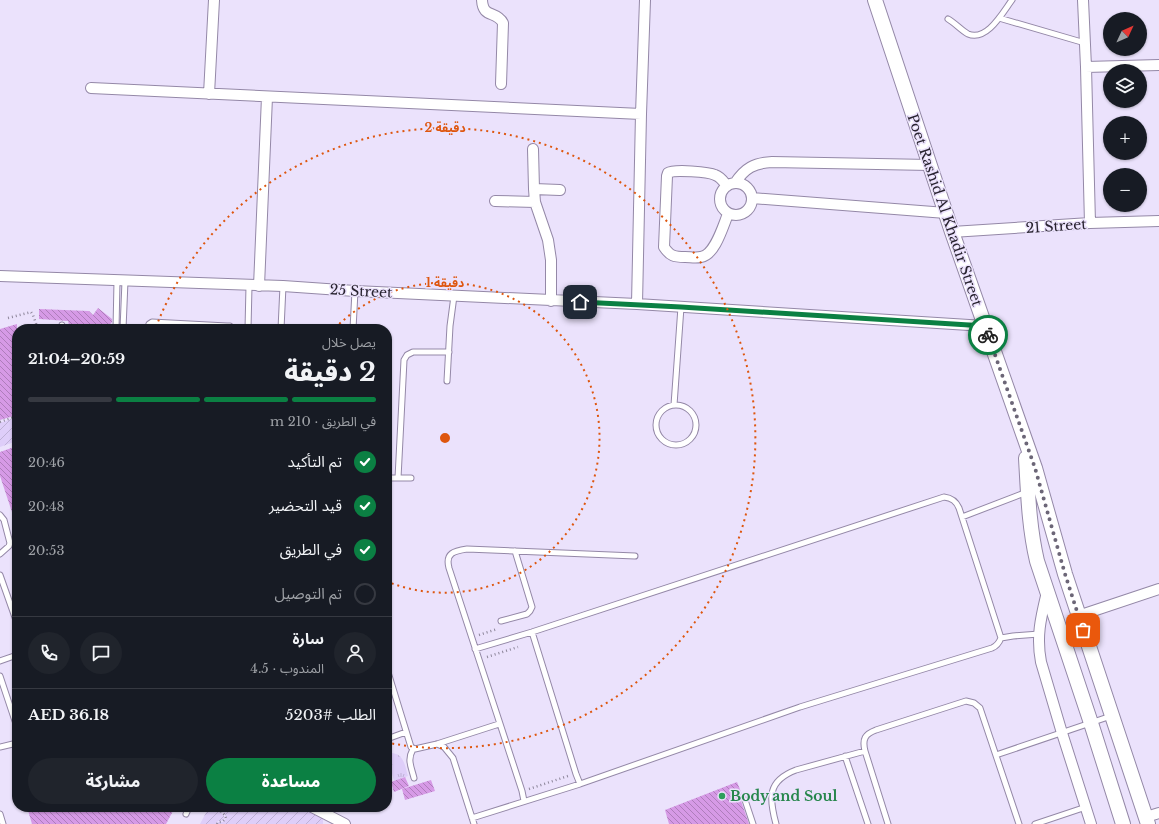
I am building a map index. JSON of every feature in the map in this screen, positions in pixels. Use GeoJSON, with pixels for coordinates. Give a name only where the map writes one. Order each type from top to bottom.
{"type":"FeatureCollection","features":[{"type":"Feature","properties":{"kind":"street"},"geometry":{"type":"LineString","coordinates":[[210,94],[214,0]]}},
{"type":"Feature","properties":{"kind":"street"},"geometry":{"type":"LineString","coordinates":[[482,0],[483,7],[486,12],[501,18],[503,23],[501,84]]}},
{"type":"Feature","properties":{"kind":"street"},"geometry":{"type":"LineString","coordinates":[[637,304],[645,0]]}},
{"type":"Feature","properties":{"kind":"street","name":"Poet Rashid Al Khadir Street"},"geometry":{"type":"LineString","coordinates":[[875,0],[952,232],[1035,468],[1078,616],[1147,821]]}},
{"type":"Feature","properties":{"kind":"street"},"geometry":{"type":"LineString","coordinates":[[1083,0],[1090,223]]}},
{"type":"Feature","properties":{"kind":"street"},"geometry":{"type":"LineString","coordinates":[[1086,67],[1159,65]]}},
{"type":"Feature","properties":{"kind":"street"},"geometry":{"type":"LineString","coordinates":[[91,88],[641,114]]}},
{"type":"Feature","properties":{"kind":"street"},"geometry":{"type":"LineString","coordinates":[[254,286],[268,97]]}},
{"type":"Feature","properties":{"kind":"street"},"geometry":{"type":"LineString","coordinates":[[533,149],[535,202],[548,240],[552,267],[551,301]]}},
{"type":"Feature","properties":{"kind":"street"},"geometry":{"type":"LineString","coordinates":[[728,214],[712,251],[708,255],[702,257],[673,256],[664,247],[668,173],[670,171],[709,172],[731,184],[743,185],[749,190],[752,198],[750,207],[745,213],[737,216],[728,214],[722,208],[720,200],[721,192],[731,184],[741,174],[750,167],[761,163],[930,165]]}},
{"type":"Feature","properties":{"kind":"street"},"geometry":{"type":"LineString","coordinates":[[534,189],[560,190]]}},
{"type":"Feature","properties":{"kind":"street"},"geometry":{"type":"LineString","coordinates":[[752,198],[946,213]]}},
{"type":"Feature","properties":{"kind":"street"},"geometry":{"type":"LineString","coordinates":[[494,201],[535,202]]}},
{"type":"Feature","properties":{"kind":"street","name":"21 Street"},"geometry":{"type":"LineString","coordinates":[[952,232],[1159,220]]}},
{"type":"Feature","properties":{"kind":"street","name":"25 Street"},"geometry":{"type":"LineString","coordinates":[[0,276],[283,286],[551,301],[637,304],[985,326]]}},
{"type":"Feature","properties":{"kind":"street","name":"Poet Rashid Al Khadir Street"},"geometry":{"type":"LineString","coordinates":[[1025,442],[1032,543],[1123,824]]}},
{"type":"Feature","properties":{"kind":"street"},"geometry":{"type":"LineString","coordinates":[[1065,574],[1056,569],[1051,569],[1048,572],[1039,628],[1039,650],[1041,662],[1062,733],[1091,824]]}},
{"type":"Feature","properties":{"kind":"street"},"geometry":{"type":"LineString","coordinates":[[1078,616],[1159,589]]}},
{"type":"Feature","properties":{"kind":"street"},"geometry":{"type":"LineString","coordinates":[[322,812],[345,824]]}},
{"type":"Feature","properties":{"kind":"street"},"geometry":{"type":"LineString","coordinates":[[1147,821],[1159,813]]}},
{"type":"Feature","properties":{"kind":"lane"},"geometry":{"type":"LineString","coordinates":[[948,19],[970,34],[978,35],[986,32],[993,26],[1012,0]]}},
{"type":"Feature","properties":{"kind":"lane"},"geometry":{"type":"LineString","coordinates":[[999,18],[1085,43]]}},
{"type":"Feature","properties":{"kind":"lane"},"geometry":{"type":"LineString","coordinates":[[117,324],[121,281]]}},
{"type":"Feature","properties":{"kind":"lane"},"geometry":{"type":"LineString","coordinates":[[121,281],[123,324]]}},
{"type":"Feature","properties":{"kind":"lane"},"geometry":{"type":"LineString","coordinates":[[249,324],[254,286]]}},
{"type":"Feature","properties":{"kind":"lane"},"geometry":{"type":"LineString","coordinates":[[281,324],[283,286]]}},
{"type":"Feature","properties":{"kind":"lane"},"geometry":{"type":"LineString","coordinates":[[353,324],[355,291]]}},
{"type":"Feature","properties":{"kind":"lane"},"geometry":{"type":"LineString","coordinates":[[447,381],[450,326],[454,296]]}},
{"type":"Feature","properties":{"kind":"lane"},"geometry":{"type":"LineString","coordinates":[[674,405],[681,307]]}},
{"type":"Feature","properties":{"kind":"lane"},"geometry":{"type":"LineString","coordinates":[[149,324],[152,322],[190,324]]}},
{"type":"Feature","properties":{"kind":"lane"},"geometry":{"type":"LineString","coordinates":[[398,478],[404,360],[407,355],[413,352],[449,352]]}},
{"type":"Feature","properties":{"kind":"lane"},"geometry":{"type":"LineString","coordinates":[[674,405],[686,407],[691,411],[696,422],[696,428],[691,439],[686,443],[674,446],[663,441],[656,431],[655,425],[656,419],[663,409],[674,405]]}},
{"type":"Feature","properties":{"kind":"lane"},"geometry":{"type":"LineString","coordinates":[[392,478],[411,478]]}},
{"type":"Feature","properties":{"kind":"lane"},"geometry":{"type":"LineString","coordinates":[[962,517],[1028,492]]}},
{"type":"Feature","properties":{"kind":"lane"},"geometry":{"type":"LineString","coordinates":[[472,818],[580,784],[800,707],[992,648],[1000,642],[1001,638],[956,502],[951,498],[944,497],[937,498],[930,502],[476,649]]}},
{"type":"Feature","properties":{"kind":"lane"},"geometry":{"type":"LineString","coordinates":[[0,515],[4,520],[10,543],[9,546],[0,554]]}},
{"type":"Feature","properties":{"kind":"lane"},"geometry":{"type":"LineString","coordinates":[[524,801],[447,562],[448,557],[452,552],[467,549],[635,556]]}},
{"type":"Feature","properties":{"kind":"lane"},"geometry":{"type":"LineString","coordinates":[[501,621],[527,614],[532,607],[515,551]]}},
{"type":"Feature","properties":{"kind":"lane"},"geometry":{"type":"LineString","coordinates":[[0,575],[12,609]]}},
{"type":"Feature","properties":{"kind":"lane"},"geometry":{"type":"LineString","coordinates":[[532,632],[580,784]]}},
{"type":"Feature","properties":{"kind":"lane"},"geometry":{"type":"LineString","coordinates":[[1001,638],[1039,634]]}},
{"type":"Feature","properties":{"kind":"lane"},"geometry":{"type":"LineString","coordinates":[[0,661],[12,657]]}},
{"type":"Feature","properties":{"kind":"lane"},"geometry":{"type":"LineString","coordinates":[[0,676],[12,712]]}},
{"type":"Feature","properties":{"kind":"lane"},"geometry":{"type":"LineString","coordinates":[[392,686],[411,747],[413,748]]}},
{"type":"Feature","properties":{"kind":"lane"},"geometry":{"type":"LineString","coordinates":[[888,824],[863,744],[865,737],[870,732],[966,701],[974,703],[980,708],[1019,824]]}},
{"type":"Feature","properties":{"kind":"lane"},"geometry":{"type":"LineString","coordinates":[[996,755],[1112,716]]}},
{"type":"Feature","properties":{"kind":"lane"},"geometry":{"type":"LineString","coordinates":[[413,748],[415,749],[437,744],[499,724]]}},
{"type":"Feature","properties":{"kind":"lane"},"geometry":{"type":"LineString","coordinates":[[392,737],[406,732]]}},
{"type":"Feature","properties":{"kind":"lane"},"geometry":{"type":"LineString","coordinates":[[0,748],[12,744]]}},
{"type":"Feature","properties":{"kind":"lane"},"geometry":{"type":"LineString","coordinates":[[437,744],[444,747],[453,758],[474,824]]}},
{"type":"Feature","properties":{"kind":"lane"},"geometry":{"type":"LineString","coordinates":[[413,748],[409,760],[414,778]]}},
{"type":"Feature","properties":{"kind":"lane"},"geometry":{"type":"LineString","coordinates":[[776,824],[771,802],[773,790],[778,780],[787,773],[796,770],[865,751]]}},
{"type":"Feature","properties":{"kind":"lane"},"geometry":{"type":"LineString","coordinates":[[844,756],[868,824]]}},
{"type":"Feature","properties":{"kind":"lane"},"geometry":{"type":"LineString","coordinates":[[745,800],[753,824]]}},
{"type":"Feature","properties":{"kind":"lane"},"geometry":{"type":"LineString","coordinates":[[1035,824],[1086,807]]}},
{"type":"Feature","properties":{"kind":"lane"},"geometry":{"type":"LineString","coordinates":[[0,814],[3,824]]}},
{"type":"Feature","properties":{"kind":"path"},"geometry":{"type":"LineString","coordinates":[[8,318],[31,312],[36,324]]}},
{"type":"Feature","properties":{"kind":"path"},"geometry":{"type":"LineString","coordinates":[[0,422],[12,418]]}},
{"type":"Feature","properties":{"kind":"path"},"geometry":{"type":"LineString","coordinates":[[472,637],[503,627]]}},
{"type":"Feature","properties":{"kind":"path"},"geometry":{"type":"LineString","coordinates":[[479,659],[534,642]]}},
{"type":"Feature","properties":{"kind":"path"},"geometry":{"type":"LineString","coordinates":[[522,791],[576,774]]}},
{"type":"Feature","properties":{"kind":"path"},"geometry":{"type":"LineString","coordinates":[[216,824],[218,822],[222,822],[226,818],[221,812]]}},
{"type":"Feature","properties":{"kind":"green space"},"geometry":{"type":"Polygon","coordinates":[[[12,419],[12,443],[0,447],[0,423],[12,419]]]}},
{"type":"Feature","properties":{"kind":"green space"},"geometry":{"type":"Polygon","coordinates":[[[392,753],[402,758],[408,776],[399,779],[401,787],[397,789],[392,774],[392,753]]]}},
{"type":"Feature","properties":{"kind":"green space"},"geometry":{"type":"Polygon","coordinates":[[[206,812],[221,812],[225,818],[222,821],[218,821],[216,824],[200,824],[206,812]]]}},
{"type":"Feature","properties":{"kind":"green space"},"geometry":{"type":"Polygon","coordinates":[[[223,812],[317,812],[323,815],[323,824],[217,824],[218,822],[223,822],[226,818],[223,812]]]}},
{"type":"Feature","properties":{"kind":"building"},"geometry":{"type":"Polygon","coordinates":[[[98,308],[112,319],[112,322],[110,324],[69,324],[68,321],[39,319],[39,309],[89,311],[93,315],[98,308]]]}},
{"type":"Feature","properties":{"kind":"building"},"geometry":{"type":"Polygon","coordinates":[[[12,325],[12,416],[0,420],[0,329],[12,325]]]}},
{"type":"Feature","properties":{"kind":"building"},"geometry":{"type":"Polygon","coordinates":[[[12,448],[12,512],[0,476],[0,452],[12,448]]]}},
{"type":"Feature","properties":{"kind":"building"},"geometry":{"type":"Polygon","coordinates":[[[405,777],[409,786],[394,792],[392,782],[405,777]]]}},
{"type":"Feature","properties":{"kind":"building"},"geometry":{"type":"Polygon","coordinates":[[[431,780],[435,791],[405,800],[402,789],[431,780]]]}},
{"type":"Feature","properties":{"kind":"building","name":"Body and Soul"},"geometry":{"type":"Polygon","coordinates":[[[737,782],[743,797],[741,801],[749,824],[669,824],[665,810],[737,782]]]}},
{"type":"Feature","properties":{"kind":"building"},"geometry":{"type":"Polygon","coordinates":[[[28,812],[172,812],[166,824],[32,824],[28,812]]]}},
{"type":"Feature","properties":{"kind":"way so far"},"geometry":{"type":"LineString","coordinates":[[988,335],[1035,468],[1065,574],[1083,630]]}},
{"type":"Feature","properties":{"kind":"place","name":"Body and Soul"},"geometry":{"type":"Point","coordinates":[722,796]}},
{"type":"Feature","properties":{"kind":"route"},"geometry":{"type":"LineString","coordinates":[[580,302],[985,326],[988,335]]}}]}
